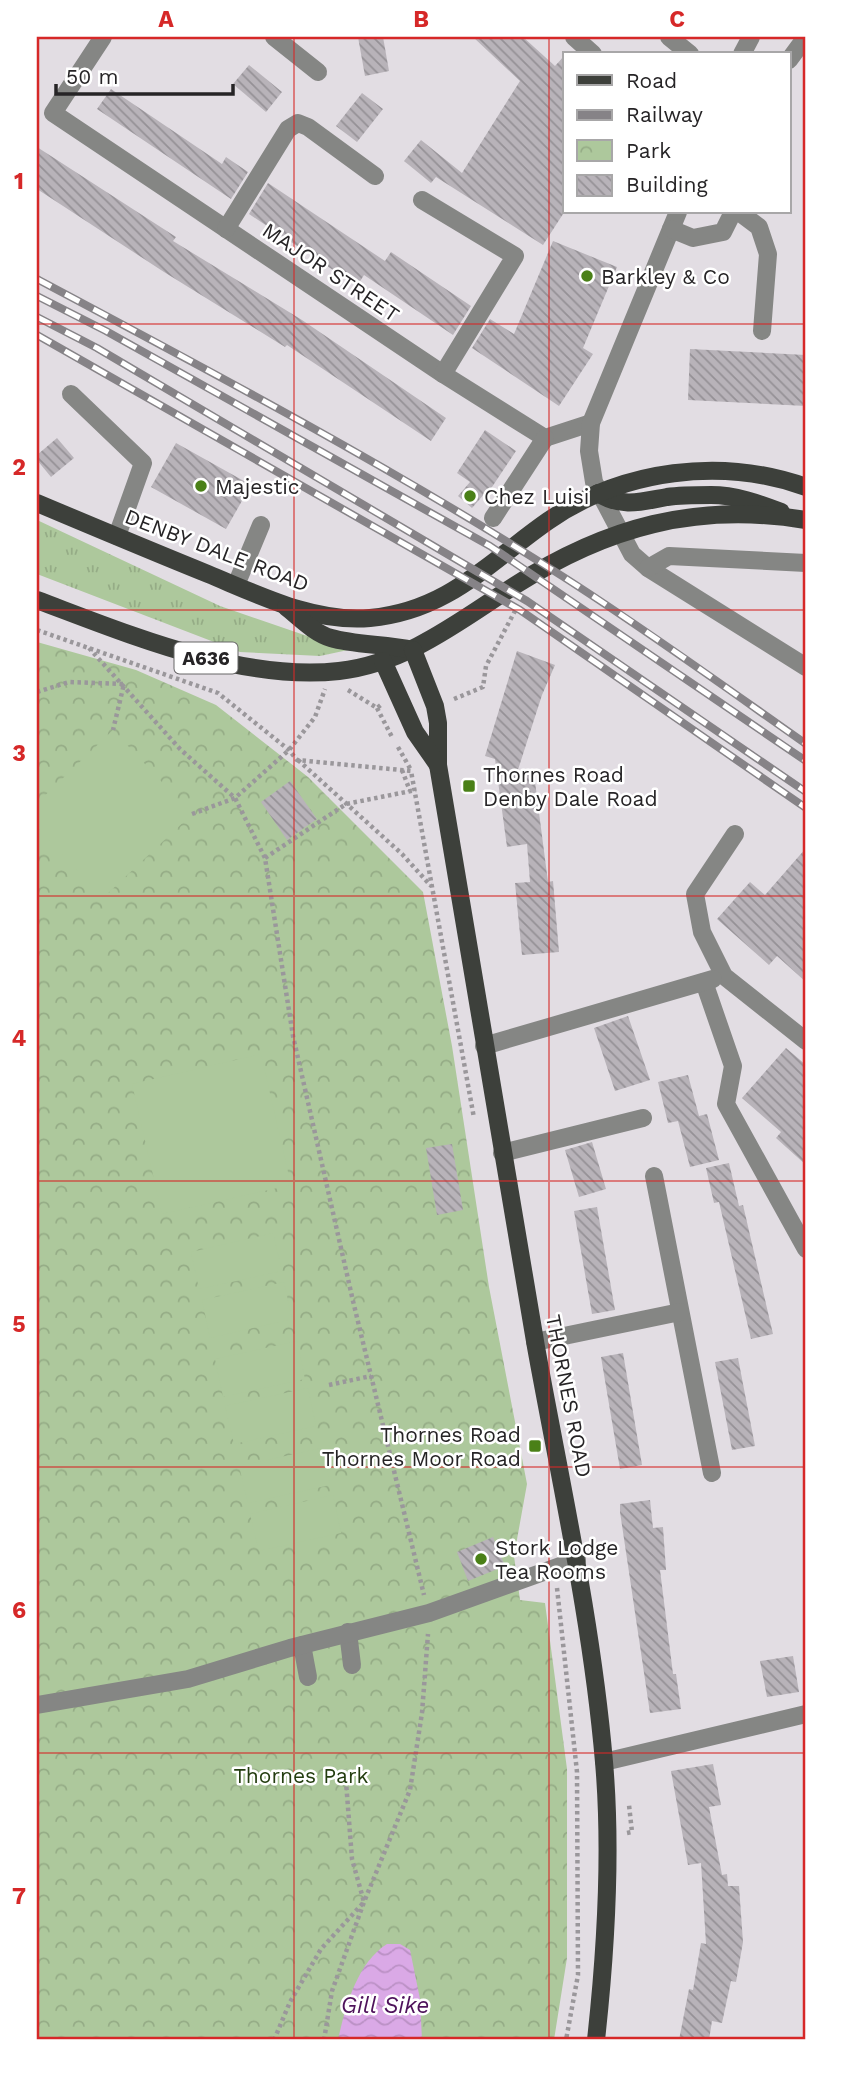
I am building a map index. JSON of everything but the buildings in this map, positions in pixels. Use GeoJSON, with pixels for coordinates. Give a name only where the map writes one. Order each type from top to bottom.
{"type":"FeatureCollection","features":[{"type":"Feature","properties":{"kind":"main road","name":"DENBY DALE ROAD"},"geometry":{"type":"LineString","coordinates":[[37,503],[283,605],[341,617],[368,618],[398,614],[431,604],[466,585],[550,520],[598,493],[685,470],[775,476],[806,487]]}},
{"type":"Feature","properties":{"kind":"main road","name":"A636"},"geometry":{"type":"LineString","coordinates":[[598,493],[614,502],[631,504],[670,496],[715,495],[755,501],[800,519]]}},
{"type":"Feature","properties":{"kind":"main road","name":"A636"},"geometry":{"type":"LineString","coordinates":[[37,600],[213,661],[275,673],[337,671],[384,652],[413,650],[564,556],[620,533],[697,515],[800,519]]}},
{"type":"Feature","properties":{"kind":"main road","name":"A636"},"geometry":{"type":"LineString","coordinates":[[283,605],[314,629],[332,638],[384,652]]}},
{"type":"Feature","properties":{"kind":"main road"},"geometry":{"type":"LineString","coordinates":[[384,652],[398,614]]}},
{"type":"Feature","properties":{"kind":"main road","name":"THORNES ROAD"},"geometry":{"type":"LineString","coordinates":[[413,650],[435,706],[438,723],[438,765],[502,1153],[577,1560],[604,1762],[607,1835],[603,1972],[596,2040]]}},
{"type":"Feature","properties":{"kind":"main road","name":"THORNES ROAD"},"geometry":{"type":"LineString","coordinates":[[384,652],[396,695],[415,732],[438,765]]}},
{"type":"Feature","properties":{"kind":"street","name":"MAJOR STREET"},"geometry":{"type":"LineString","coordinates":[[103,37],[53,113],[443,374],[545,438]]}},
{"type":"Feature","properties":{"kind":"street"},"geometry":{"type":"LineString","coordinates":[[274,37],[318,72]]}},
{"type":"Feature","properties":{"kind":"street"},"geometry":{"type":"LineString","coordinates":[[575,37],[591,52]]}},
{"type":"Feature","properties":{"kind":"street"},"geometry":{"type":"LineString","coordinates":[[669,37],[688,52]]}},
{"type":"Feature","properties":{"kind":"street"},"geometry":{"type":"LineString","coordinates":[[790,59],[806,37]]}},
{"type":"Feature","properties":{"kind":"street"},"geometry":{"type":"LineString","coordinates":[[226,229],[288,129],[298,123],[308,127],[375,176]]}},
{"type":"Feature","properties":{"kind":"street"},"geometry":{"type":"LineString","coordinates":[[422,200],[516,256],[443,374]]}},
{"type":"Feature","properties":{"kind":"street"},"geometry":{"type":"LineString","coordinates":[[677,214],[591,423],[589,451],[598,493],[632,554],[648,568],[806,667]]}},
{"type":"Feature","properties":{"kind":"street"},"geometry":{"type":"LineString","coordinates":[[671,229],[693,238],[723,232],[732,214]]}},
{"type":"Feature","properties":{"kind":"street"},"geometry":{"type":"LineString","coordinates":[[742,214],[759,227],[768,254],[762,331]]}},
{"type":"Feature","properties":{"kind":"street"},"geometry":{"type":"LineString","coordinates":[[71,394],[143,463],[117,536]]}},
{"type":"Feature","properties":{"kind":"street"},"geometry":{"type":"LineString","coordinates":[[493,518],[545,438],[591,423]]}},
{"type":"Feature","properties":{"kind":"street"},"geometry":{"type":"LineString","coordinates":[[236,585],[261,525]]}},
{"type":"Feature","properties":{"kind":"street"},"geometry":{"type":"LineString","coordinates":[[648,568],[669,556],[806,563]]}},
{"type":"Feature","properties":{"kind":"street"},"geometry":{"type":"LineString","coordinates":[[735,834],[695,894],[702,932],[724,976],[806,1041]]}},
{"type":"Feature","properties":{"kind":"street"},"geometry":{"type":"LineString","coordinates":[[484,1046],[724,976]]}},
{"type":"Feature","properties":{"kind":"street"},"geometry":{"type":"LineString","coordinates":[[704,982],[733,1066],[726,1104],[806,1248]]}},
{"type":"Feature","properties":{"kind":"street"},"geometry":{"type":"LineString","coordinates":[[502,1153],[643,1118]]}},
{"type":"Feature","properties":{"kind":"street"},"geometry":{"type":"LineString","coordinates":[[654,1176],[712,1473]]}},
{"type":"Feature","properties":{"kind":"street"},"geometry":{"type":"LineString","coordinates":[[536,1342],[680,1312]]}},
{"type":"Feature","properties":{"kind":"street"},"geometry":{"type":"LineString","coordinates":[[37,1705],[188,1679],[348,1632],[429,1613],[577,1560]]}},
{"type":"Feature","properties":{"kind":"street"},"geometry":{"type":"LineString","coordinates":[[348,1632],[352,1665]]}},
{"type":"Feature","properties":{"kind":"street"},"geometry":{"type":"LineString","coordinates":[[302,1645],[308,1678]]}},
{"type":"Feature","properties":{"kind":"street"},"geometry":{"type":"LineString","coordinates":[[604,1762],[806,1714]]}},
{"type":"Feature","properties":{"kind":"path"},"geometry":{"type":"LineString","coordinates":[[435,706],[483,687],[486,666],[523,597]]}},
{"type":"Feature","properties":{"kind":"path"},"geometry":{"type":"LineString","coordinates":[[37,630],[218,692],[289,750],[402,855],[431,886]]}},
{"type":"Feature","properties":{"kind":"path"},"geometry":{"type":"LineString","coordinates":[[87,647],[124,684],[180,750],[235,798],[264,858],[293,1036],[429,1613],[422,1713],[410,1790],[364,1902],[332,1991],[324,2040]]}},
{"type":"Feature","properties":{"kind":"path"},"geometry":{"type":"LineString","coordinates":[[37,692],[69,682],[124,684]]}},
{"type":"Feature","properties":{"kind":"path"},"geometry":{"type":"LineString","coordinates":[[192,814],[235,798],[289,750],[315,717],[327,682]]}},
{"type":"Feature","properties":{"kind":"path"},"geometry":{"type":"LineString","coordinates":[[113,730],[124,684]]}},
{"type":"Feature","properties":{"kind":"path"},"geometry":{"type":"LineString","coordinates":[[336,686],[355,693],[377,708],[396,695]]}},
{"type":"Feature","properties":{"kind":"path"},"geometry":{"type":"LineString","coordinates":[[297,760],[411,771],[475,1126]]}},
{"type":"Feature","properties":{"kind":"path"},"geometry":{"type":"LineString","coordinates":[[264,858],[346,804],[413,791]]}},
{"type":"Feature","properties":{"kind":"path"},"geometry":{"type":"LineString","coordinates":[[329,1385],[371,1376]]}},
{"type":"Feature","properties":{"kind":"path"},"geometry":{"type":"LineString","coordinates":[[554,1567],[577,1772],[578,1975],[566,2040]]}},
{"type":"Feature","properties":{"kind":"path"},"geometry":{"type":"LineString","coordinates":[[345,1769],[352,1858],[364,1902]]}},
{"type":"Feature","properties":{"kind":"path"},"geometry":{"type":"LineString","coordinates":[[274,2040],[290,2002],[321,1949],[364,1902]]}},
{"type":"Feature","properties":{"kind":"green space"},"geometry":{"type":"Polygon","coordinates":[[[37,520],[220,606],[348,650],[320,656],[240,652],[37,574],[37,520]]]}},
{"type":"Feature","properties":{"kind":"green space","name":"Thornes Park"},"geometry":{"type":"Polygon","coordinates":[[[37,642],[136,670],[216,705],[308,777],[423,892],[452,1046],[489,1287],[527,1484],[514,1556],[520,1600],[545,1603],[567,1769],[567,1958],[554,2040],[37,2040],[37,642]]]}},
{"type":"Feature","properties":{"kind":"green space"},"geometry":{"type":"Polygon","coordinates":[[[113,730],[192,814],[103,898],[37,827],[37,803],[113,730]]]}},
{"type":"Feature","properties":{"kind":"green space"},"geometry":{"type":"Polygon","coordinates":[[[261,1054],[291,1185],[162,1214],[132,1084],[261,1054]]]}},
{"type":"Feature","properties":{"kind":"green space"},"geometry":{"type":"Polygon","coordinates":[[[273,1233],[282,1271],[199,1289],[191,1252],[273,1233]]]}},
{"type":"Feature","properties":{"kind":"green space"},"geometry":{"type":"Polygon","coordinates":[[[284,1282],[292,1319],[210,1338],[202,1300],[284,1282]]]}},
{"type":"Feature","properties":{"kind":"green space"},"geometry":{"type":"Polygon","coordinates":[[[297,1341],[305,1379],[223,1397],[215,1359],[297,1341]]]}},
{"type":"Feature","properties":{"kind":"green space"},"geometry":{"type":"Polygon","coordinates":[[[308,1388],[316,1426],[234,1444],[225,1406],[308,1388]]]}},
{"type":"Feature","properties":{"kind":"green space"},"geometry":{"type":"Polygon","coordinates":[[[322,1448],[330,1485],[248,1503],[239,1466],[322,1448]]]}},
{"type":"Feature","properties":{"kind":"green space"},"geometry":{"type":"Polygon","coordinates":[[[333,1495],[341,1533],[259,1551],[250,1514],[333,1495]]]}},
{"type":"Feature","properties":{"kind":"water","name":"Gill Sike"},"geometry":{"type":"Polygon","coordinates":[[[387,1944],[400,1944],[410,1950],[420,1999],[422,2040],[338,2040],[344,2014],[360,1974],[387,1944]]]}},
{"type":"Feature","properties":{"kind":"railway"},"geometry":{"type":"LineString","coordinates":[[37,279],[302,422],[434,497],[624,617],[806,744]]}},
{"type":"Feature","properties":{"kind":"railway"},"geometry":{"type":"LineString","coordinates":[[37,296],[106,331],[490,546],[806,761]]}},
{"type":"Feature","properties":{"kind":"railway"},"geometry":{"type":"LineString","coordinates":[[37,317],[97,348],[527,601],[806,792]]}},
{"type":"Feature","properties":{"kind":"railway"},"geometry":{"type":"LineString","coordinates":[[37,335],[520,610],[806,808]]}},
{"type":"Feature","properties":{"kind":"place","name":"Barkley & Co"},"geometry":{"type":"Point","coordinates":[587,276]}},
{"type":"Feature","properties":{"kind":"place","name":"Majestic"},"geometry":{"type":"Point","coordinates":[201,486]}},
{"type":"Feature","properties":{"kind":"place","name":"Chez Luisi"},"geometry":{"type":"Point","coordinates":[470,496]}},
{"type":"Feature","properties":{"kind":"place","name":"Thornes Road Denby Dale Road"},"geometry":{"type":"Point","coordinates":[469,786]}},
{"type":"Feature","properties":{"kind":"place","name":"Thornes Road Thornes Moor Road"},"geometry":{"type":"Point","coordinates":[535,1446]}},
{"type":"Feature","properties":{"kind":"place","name":"Stork Lodge Tea Rooms"},"geometry":{"type":"Point","coordinates":[481,1559]}}]}
